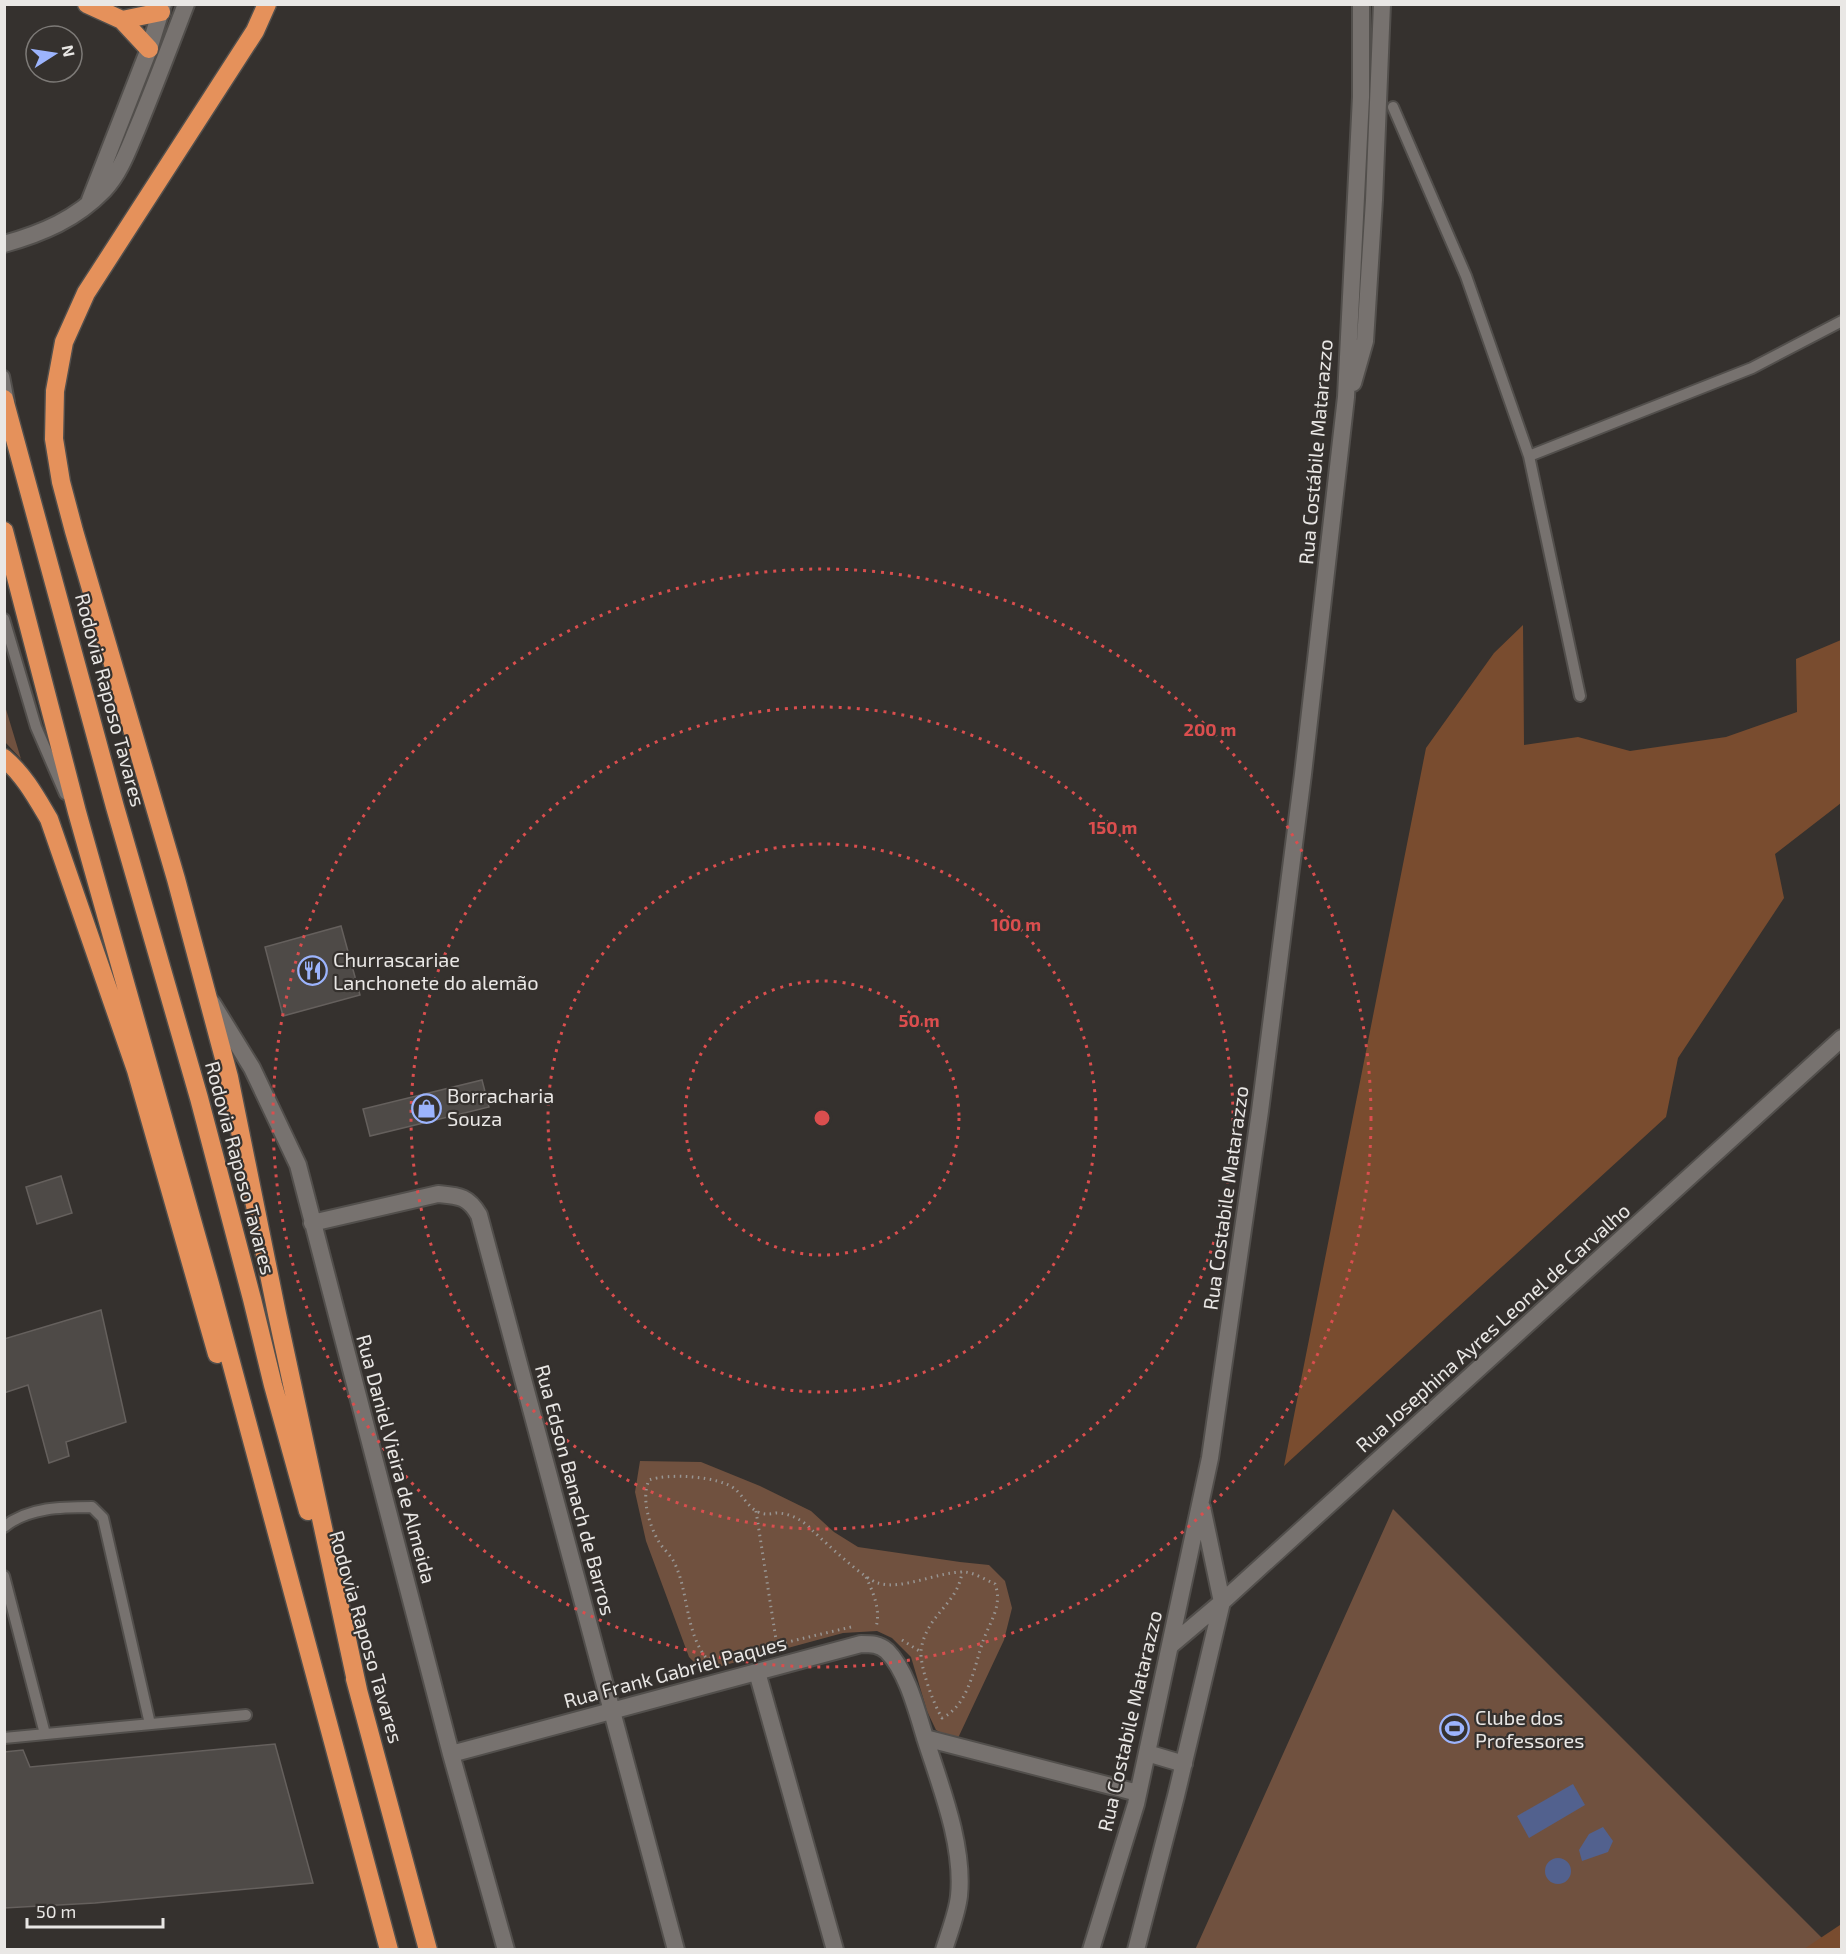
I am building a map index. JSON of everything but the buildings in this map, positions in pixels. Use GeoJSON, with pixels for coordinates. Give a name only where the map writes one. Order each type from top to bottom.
{"type":"FeatureCollection","features":[{"type":"Feature","properties":{"kind":"highway"},"geometry":{"type":"LineString","coordinates":[[87,4],[122,20],[149,49]]}},
{"type":"Feature","properties":{"kind":"highway"},"geometry":{"type":"LineString","coordinates":[[267,4],[255,30],[86,293],[63,342],[55,391],[54,439],[61,482],[74,531],[176,879],[232,1088],[277,1314],[358,1690]]}},
{"type":"Feature","properties":{"kind":"highway"},"geometry":{"type":"LineString","coordinates":[[122,20],[162,8]]}},
{"type":"Feature","properties":{"kind":"highway","name":"Rodovia Raposo Tavares"},"geometry":{"type":"LineString","coordinates":[[4,399],[115,807],[199,1098],[273,1386],[428,1950]]}},
{"type":"Feature","properties":{"kind":"highway"},"geometry":{"type":"LineString","coordinates":[[4,531],[82,832],[210,1284],[389,1950]]}},
{"type":"Feature","properties":{"kind":"highway"},"geometry":{"type":"LineString","coordinates":[[4,758],[30,788],[49,819],[136,1070],[218,1358],[257,1458]]}},
{"type":"Feature","properties":{"kind":"street"},"geometry":{"type":"LineString","coordinates":[[10,242],[46,231],[69,220],[106,188],[120,167],[155,86],[186,4]]}},
{"type":"Feature","properties":{"kind":"street","name":"Rua Costábile Matarazzo"},"geometry":{"type":"LineString","coordinates":[[1286,900],[1304,774],[1343,420],[1361,97],[1361,4]]}},
{"type":"Feature","properties":{"kind":"street","name":"Rua Costábile Matarazzo"},"geometry":{"type":"LineString","coordinates":[[1343,420],[1365,341],[1374,200],[1382,4]]}},
{"type":"Feature","properties":{"kind":"street"},"geometry":{"type":"LineString","coordinates":[[87,206],[149,49],[162,8]]}},
{"type":"Feature","properties":{"kind":"street"},"geometry":{"type":"LineString","coordinates":[[149,49],[154,66],[155,86]]}},
{"type":"Feature","properties":{"kind":"street","name":"Rua Costabile Matarazzo"},"geometry":{"type":"LineString","coordinates":[[1090,1950],[1138,1793],[1210,1458],[1260,1111],[1286,900]]}},
{"type":"Feature","properties":{"kind":"street","name":"Rua Daniel Vieira de Almeida"},"geometry":{"type":"LineString","coordinates":[[207,995],[252,1068],[298,1166],[451,1755],[506,1950]]}},
{"type":"Feature","properties":{"kind":"street","name":"Rua Josephina Ayres Leonel de Carvalho"},"geometry":{"type":"LineString","coordinates":[[1170,1646],[1222,1602],[1842,1038]]}},
{"type":"Feature","properties":{"kind":"street","name":"Rua Edson Banach de Barros"},"geometry":{"type":"LineString","coordinates":[[312,1223],[438,1194],[456,1195],[471,1202],[479,1215],[676,1950]]}},
{"type":"Feature","properties":{"kind":"street","name":"Rua Costabile Matarazzo"},"geometry":{"type":"LineString","coordinates":[[1136,1950],[1184,1764],[1222,1602],[1201,1500]]}},
{"type":"Feature","properties":{"kind":"street","name":"Rua Frank Gabriel Paques"},"geometry":{"type":"LineString","coordinates":[[451,1755],[861,1644],[877,1644],[887,1652],[900,1670],[926,1738]]}},
{"type":"Feature","properties":{"kind":"street"},"geometry":{"type":"LineString","coordinates":[[757,1672],[835,1950]]}},
{"type":"Feature","properties":{"kind":"street"},"geometry":{"type":"LineString","coordinates":[[926,1738],[1138,1793]]}},
{"type":"Feature","properties":{"kind":"street"},"geometry":{"type":"LineString","coordinates":[[926,1738],[946,1804],[958,1858],[959,1897],[944,1950]]}},
{"type":"Feature","properties":{"kind":"street"},"geometry":{"type":"LineString","coordinates":[[1147,1753],[1184,1764]]}},
{"type":"Feature","properties":{"kind":"lane"},"geometry":{"type":"LineString","coordinates":[[1393,107],[1467,276],[1529,456],[1581,696]]}},
{"type":"Feature","properties":{"kind":"lane"},"geometry":{"type":"LineString","coordinates":[[1529,456],[1752,368],[1842,321]]}},
{"type":"Feature","properties":{"kind":"lane"},"geometry":{"type":"LineString","coordinates":[[4,376],[18,447]]}},
{"type":"Feature","properties":{"kind":"lane"},"geometry":{"type":"LineString","coordinates":[[4,619],[36,727],[82,832]]}},
{"type":"Feature","properties":{"kind":"lane"},"geometry":{"type":"LineString","coordinates":[[4,1527],[15,1519],[59,1507],[92,1508],[103,1518],[150,1724]]}},
{"type":"Feature","properties":{"kind":"lane"},"geometry":{"type":"LineString","coordinates":[[4,1576],[45,1734]]}},
{"type":"Feature","properties":{"kind":"lane"},"geometry":{"type":"LineString","coordinates":[[4,1738],[246,1715]]}},
{"type":"Feature","properties":{"kind":"path"},"geometry":{"type":"LineString","coordinates":[[861,1626],[839,1629],[716,1659],[707,1659],[701,1652],[692,1631],[675,1564],[668,1551],[660,1544],[653,1528],[646,1504],[646,1487],[649,1480],[671,1475],[719,1481],[733,1488],[756,1511],[766,1515],[779,1513],[797,1518],[807,1524],[813,1532],[866,1577],[879,1584],[901,1584],[952,1572],[962,1572],[968,1572],[995,1584],[999,1593],[995,1615],[984,1639],[969,1684],[950,1714],[942,1718],[932,1697],[921,1652],[923,1640],[932,1623],[958,1590],[962,1572]]}},
{"type":"Feature","properties":{"kind":"path"},"geometry":{"type":"LineString","coordinates":[[756,1511],[782,1665]]}},
{"type":"Feature","properties":{"kind":"path"},"geometry":{"type":"LineString","coordinates":[[866,1577],[876,1604],[878,1622],[874,1627],[882,1628]]}},
{"type":"Feature","properties":{"kind":"path"},"geometry":{"type":"LineString","coordinates":[[900,1639],[921,1652]]}},
{"type":"Feature","properties":{"kind":"shaded area"},"geometry":{"type":"Polygon","coordinates":[[[1523,625],[1524,745],[1578,737],[1630,751],[1726,737],[1797,712],[1796,659],[1841,640],[1841,803],[1775,854],[1784,898],[1678,1058],[1666,1117],[1284,1466],[1426,748],[1494,653],[1523,625]]]}},
{"type":"Feature","properties":{"kind":"shaded area"},"geometry":{"type":"Polygon","coordinates":[[[5,706],[21,759],[5,742],[5,706]]]}},
{"type":"Feature","properties":{"kind":"shaded area"},"geometry":{"type":"Polygon","coordinates":[[[640,1461],[701,1462],[760,1486],[811,1511],[834,1532],[858,1547],[989,1565],[1005,1581],[1012,1608],[1004,1640],[958,1738],[949,1737],[936,1730],[927,1711],[911,1657],[892,1638],[877,1631],[843,1633],[703,1671],[689,1657],[646,1541],[635,1492],[640,1461]]]}},
{"type":"Feature","properties":{"kind":"shaded area","name":"Clube dos Professores"},"geometry":{"type":"Polygon","coordinates":[[[1393,1509],[1833,1949],[1195,1950],[1393,1509]]]}},
{"type":"Feature","properties":{"kind":"shaded area"},"geometry":{"type":"Polygon","coordinates":[[[1840,1925],[1841,1949],[1804,1949],[1840,1925]]]}},
{"type":"Feature","properties":{"kind":"water"},"geometry":{"type":"Polygon","coordinates":[[[1573,1784],[1585,1805],[1529,1838],[1517,1816],[1573,1784]]]}},
{"type":"Feature","properties":{"kind":"water"},"geometry":{"type":"Polygon","coordinates":[[[1603,1827],[1613,1841],[1608,1852],[1582,1861],[1579,1850],[1589,1834],[1603,1827]]]}},
{"type":"Feature","properties":{"kind":"water"},"geometry":{"type":"Polygon","coordinates":[[[1558,1858],[1567,1862],[1571,1871],[1567,1880],[1558,1884],[1549,1880],[1545,1871],[1549,1862],[1558,1858]]]}},
{"type":"Feature","properties":{"kind":"place","name":"Churrascariae Lanchonete do alemão"},"geometry":{"type":"Point","coordinates":[312,971]}},
{"type":"Feature","properties":{"kind":"place","name":"Borracharia Souza"},"geometry":{"type":"Point","coordinates":[426,1108]}},
{"type":"Feature","properties":{"kind":"place","name":"Clube dos Professores"},"geometry":{"type":"Point","coordinates":[1454,1729]}}]}
